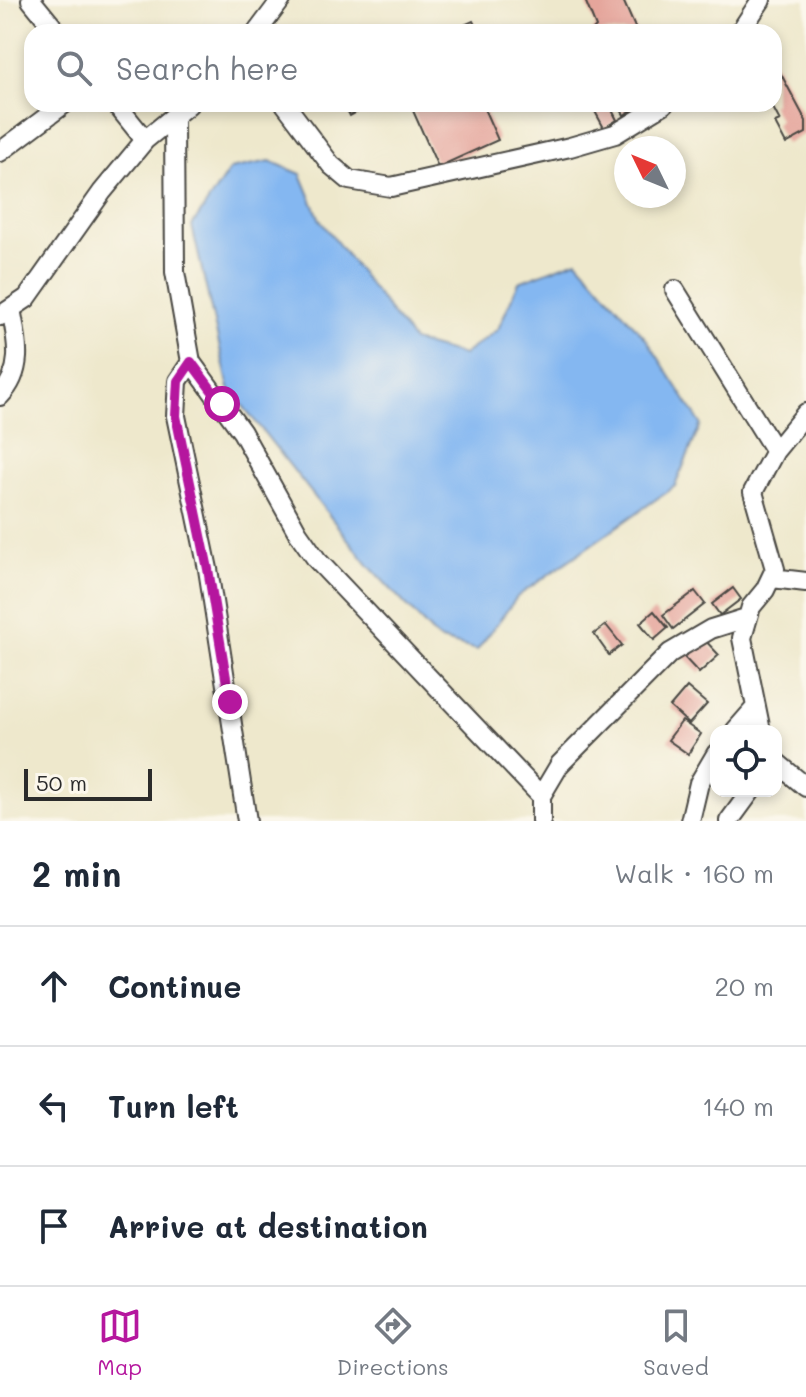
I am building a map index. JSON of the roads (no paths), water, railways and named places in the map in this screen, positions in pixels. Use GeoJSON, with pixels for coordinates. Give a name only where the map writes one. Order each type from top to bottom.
{"type":"FeatureCollection","features":[{"type":"Feature","properties":{"kind":"street"},"geometry":{"type":"LineString","coordinates":[[31,0],[50,24]]}},
{"type":"Feature","properties":{"kind":"street"},"geometry":{"type":"LineString","coordinates":[[263,24],[281,0]]}},
{"type":"Feature","properties":{"kind":"street"},"geometry":{"type":"LineString","coordinates":[[745,24],[761,0]]}},
{"type":"Feature","properties":{"kind":"street"},"geometry":{"type":"LineString","coordinates":[[0,152],[53,112]]}},
{"type":"Feature","properties":{"kind":"street"},"geometry":{"type":"LineString","coordinates":[[122,112],[145,140]]}},
{"type":"Feature","properties":{"kind":"street"},"geometry":{"type":"LineString","coordinates":[[0,396],[14,377],[18,363],[6,312],[27,298],[45,276],[102,192],[145,140],[181,112]]}},
{"type":"Feature","properties":{"kind":"street"},"geometry":{"type":"LineString","coordinates":[[291,112],[331,165],[349,180],[391,187],[570,147],[615,134],[651,112]]}},
{"type":"Feature","properties":{"kind":"street"},"geometry":{"type":"LineString","coordinates":[[174,119],[175,272],[191,362],[242,432],[298,533],[317,560],[541,796]]}},
{"type":"Feature","properties":{"kind":"street"},"geometry":{"type":"LineString","coordinates":[[675,290],[775,451]]}},
{"type":"Feature","properties":{"kind":"street"},"geometry":{"type":"LineString","coordinates":[[191,362],[178,381],[176,416],[208,569],[247,821]]}},
{"type":"Feature","properties":{"kind":"street"},"geometry":{"type":"LineString","coordinates":[[760,725],[742,638],[746,618],[775,569],[753,492],[775,451],[806,413]]}},
{"type":"Feature","properties":{"kind":"street"},"geometry":{"type":"LineString","coordinates":[[772,578],[806,582]]}},
{"type":"Feature","properties":{"kind":"street"},"geometry":{"type":"LineString","coordinates":[[541,821],[541,796],[560,764],[670,653],[711,629],[746,618]]}},
{"type":"Feature","properties":{"kind":"street"},"geometry":{"type":"LineString","coordinates":[[740,725],[756,707]]}},
{"type":"Feature","properties":{"kind":"street"},"geometry":{"type":"LineString","coordinates":[[690,821],[699,783],[710,764]]}},
{"type":"Feature","properties":{"kind":"street"},"geometry":{"type":"LineString","coordinates":[[782,767],[806,787]]}},
{"type":"Feature","properties":{"kind":"street"},"geometry":{"type":"LineString","coordinates":[[729,821],[747,797]]}},
{"type":"Feature","properties":{"kind":"water"},"geometry":{"type":"Polygon","coordinates":[[[270,161],[301,174],[320,220],[413,341],[463,355],[498,329],[519,282],[577,260],[647,340],[701,424],[675,486],[518,596],[477,650],[438,639],[369,566],[229,388],[192,226],[230,169],[270,161]]]}}]}
